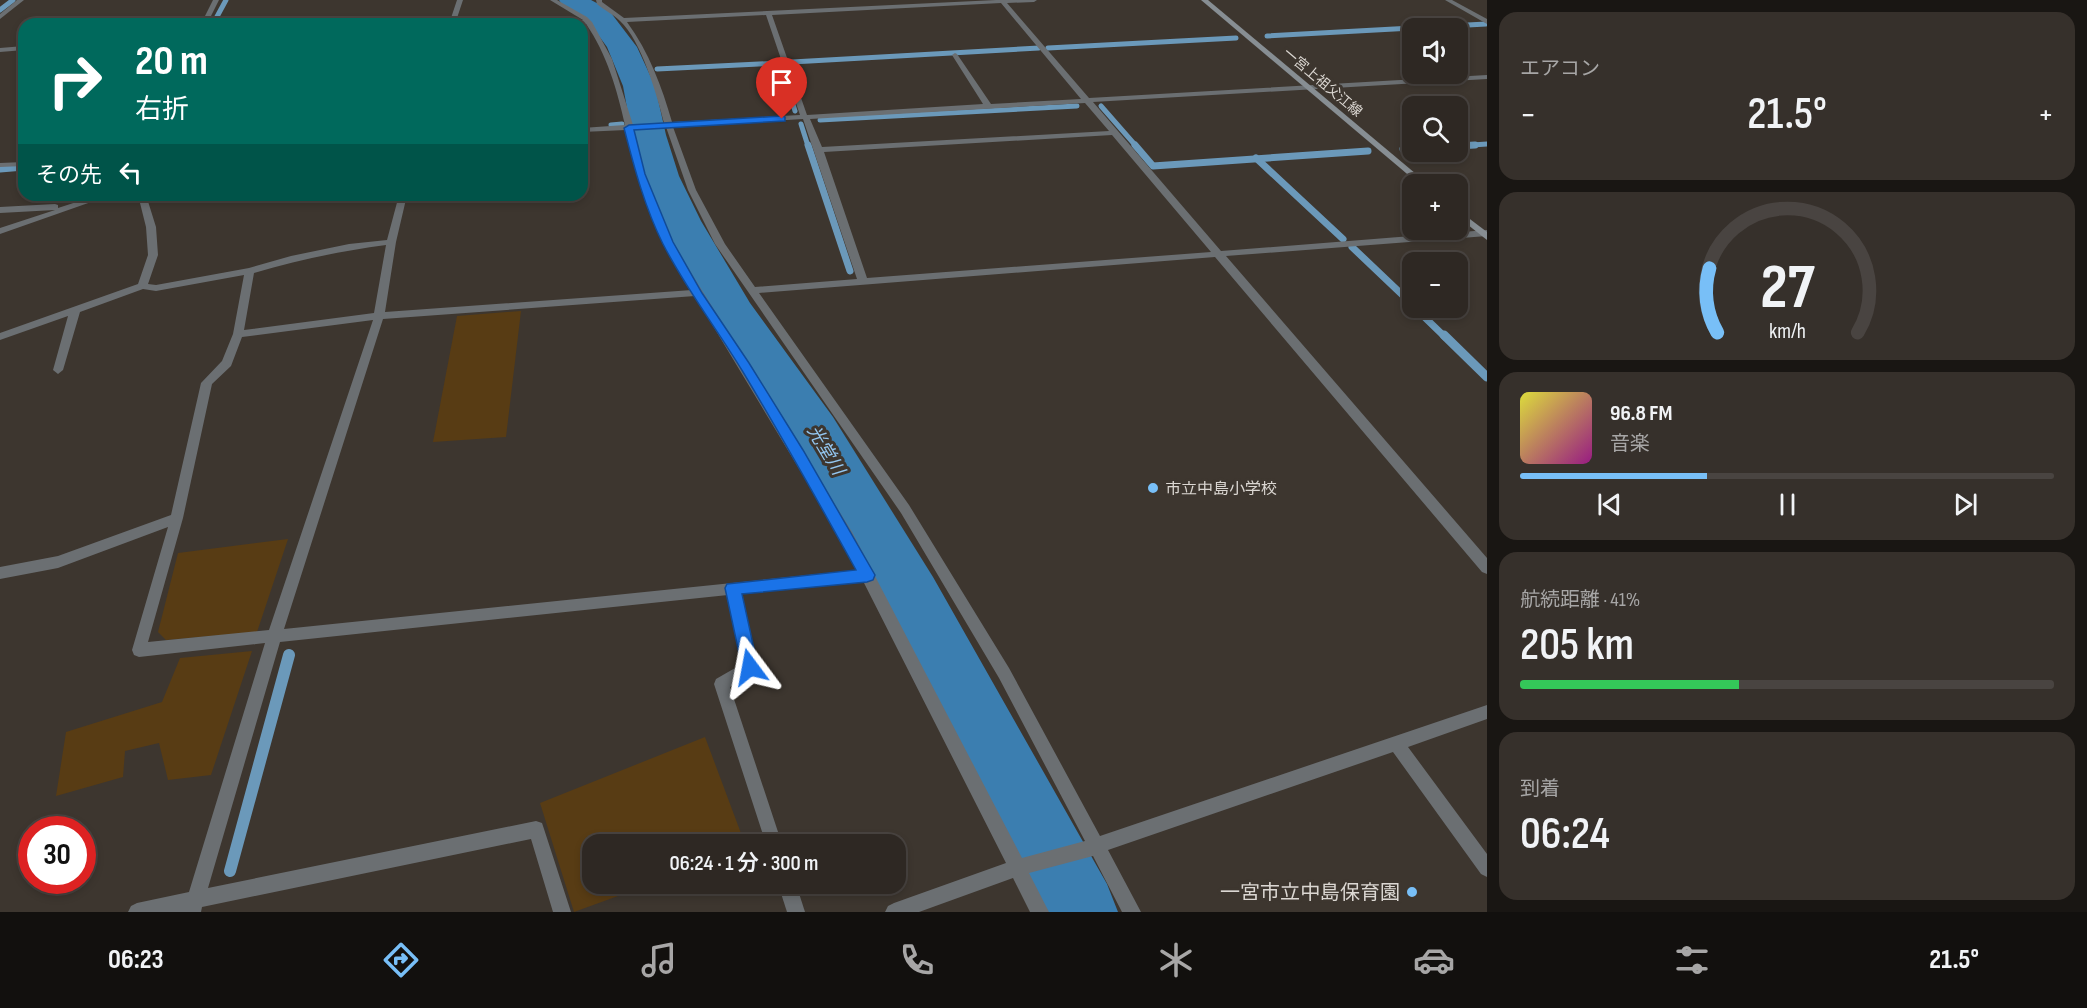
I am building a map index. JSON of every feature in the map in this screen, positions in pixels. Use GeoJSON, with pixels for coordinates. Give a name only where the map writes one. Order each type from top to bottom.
{"type":"FeatureCollection","features":[{"type":"Feature","properties":{"kind":"main road","name":"一宮上祖父江線"},"geometry":{"type":"LineString","coordinates":[[1204,0],[1412,174]]}},
{"type":"Feature","properties":{"kind":"main road"},"geometry":{"type":"LineString","coordinates":[[1468,221],[1486,235]]}},
{"type":"Feature","properties":{"kind":"street"},"geometry":{"type":"LineString","coordinates":[[0,17],[21,0]]}},
{"type":"Feature","properties":{"kind":"street"},"geometry":{"type":"LineString","coordinates":[[207,18],[216,0]]}},
{"type":"Feature","properties":{"kind":"street"},"geometry":{"type":"LineString","coordinates":[[454,18],[460,0]]}},
{"type":"Feature","properties":{"kind":"street"},"geometry":{"type":"LineString","coordinates":[[553,0],[582,18]]}},
{"type":"Feature","properties":{"kind":"street"},"geometry":{"type":"LineString","coordinates":[[830,0],[835,10]]}},
{"type":"Feature","properties":{"kind":"street"},"geometry":{"type":"LineString","coordinates":[[623,20],[1034,0]]}},
{"type":"Feature","properties":{"kind":"street"},"geometry":{"type":"LineString","coordinates":[[1448,0],[1487,22]]}},
{"type":"Feature","properties":{"kind":"street"},"geometry":{"type":"LineString","coordinates":[[597,1],[623,20],[638,41],[647,61],[667,126],[705,217],[720,244],[905,509],[1004,674],[1092,847],[1132,912]]}},
{"type":"Feature","properties":{"kind":"street"},"geometry":{"type":"LineString","coordinates":[[1002,1],[1487,568]]}},
{"type":"Feature","properties":{"kind":"street"},"geometry":{"type":"LineString","coordinates":[[768,13],[819,150],[863,281]]}},
{"type":"Feature","properties":{"kind":"street"},"geometry":{"type":"LineString","coordinates":[[589,22],[609,59],[623,100],[641,174],[668,242],[696,293],[745,366],[799,454],[867,575],[1019,867],[1040,912]]}},
{"type":"Feature","properties":{"kind":"street"},"geometry":{"type":"LineString","coordinates":[[0,50],[18,48]]}},
{"type":"Feature","properties":{"kind":"street"},"geometry":{"type":"LineString","coordinates":[[955,55],[989,107]]}},
{"type":"Feature","properties":{"kind":"street"},"geometry":{"type":"LineString","coordinates":[[588,130],[1487,77]]}},
{"type":"Feature","properties":{"kind":"street"},"geometry":{"type":"LineString","coordinates":[[819,150],[1113,133]]}},
{"type":"Feature","properties":{"kind":"street"},"geometry":{"type":"LineString","coordinates":[[0,165],[18,164]]}},
{"type":"Feature","properties":{"kind":"street"},"geometry":{"type":"LineString","coordinates":[[0,231],[86,201]]}},
{"type":"Feature","properties":{"kind":"street"},"geometry":{"type":"LineString","coordinates":[[142,286],[153,255],[150,227],[144,201]]}},
{"type":"Feature","properties":{"kind":"street"},"geometry":{"type":"LineString","coordinates":[[194,906],[274,638],[379,316],[391,242],[401,201]]}},
{"type":"Feature","properties":{"kind":"street"},"geometry":{"type":"LineString","coordinates":[[0,210],[69,206]]}},
{"type":"Feature","properties":{"kind":"street"},"geometry":{"type":"LineString","coordinates":[[752,290],[1217,253],[1486,235]]}},
{"type":"Feature","properties":{"kind":"street"},"geometry":{"type":"LineString","coordinates":[[0,337],[142,286],[156,288],[250,271],[291,259],[349,247],[391,242]]}},
{"type":"Feature","properties":{"kind":"street"},"geometry":{"type":"LineString","coordinates":[[250,271],[238,334],[226,363],[207,383],[177,518],[139,650],[274,638],[867,575]]}},
{"type":"Feature","properties":{"kind":"street"},"geometry":{"type":"LineString","coordinates":[[238,334],[379,316],[696,293]]}},
{"type":"Feature","properties":{"kind":"street"},"geometry":{"type":"LineString","coordinates":[[58,370],[75,310]]}},
{"type":"Feature","properties":{"kind":"street"},"geometry":{"type":"LineString","coordinates":[[0,573],[58,562],[177,518]]}},
{"type":"Feature","properties":{"kind":"street"},"geometry":{"type":"LineString","coordinates":[[733,588],[750,667],[721,684],[771,834]]}},
{"type":"Feature","properties":{"kind":"street"},"geometry":{"type":"LineString","coordinates":[[894,912],[1019,867],[1092,847],[1487,712]]}},
{"type":"Feature","properties":{"kind":"street"},"geometry":{"type":"LineString","coordinates":[[1396,743],[1487,868]]}},
{"type":"Feature","properties":{"kind":"street"},"geometry":{"type":"LineString","coordinates":[[137,912],[194,906],[536,829],[562,912]]}},
{"type":"Feature","properties":{"kind":"street"},"geometry":{"type":"LineString","coordinates":[[790,894],[796,912]]}},
{"type":"Feature","properties":{"kind":"shaded area"},"geometry":{"type":"Polygon","coordinates":[[[521,311],[506,437],[433,442],[457,316],[521,311]]]}},
{"type":"Feature","properties":{"kind":"shaded area"},"geometry":{"type":"Polygon","coordinates":[[[288,539],[257,632],[166,640],[158,632],[178,553],[288,539]]]}},
{"type":"Feature","properties":{"kind":"shaded area"},"geometry":{"type":"Polygon","coordinates":[[[252,651],[211,775],[168,780],[159,743],[125,751],[123,777],[56,796],[66,732],[162,702],[180,658],[252,651]]]}},
{"type":"Feature","properties":{"kind":"shaded area"},"geometry":{"type":"Polygon","coordinates":[[[705,737],[741,834],[582,834],[582,894],[624,894],[574,912],[540,803],[705,737]]]}},
{"type":"Feature","properties":{"kind":"waterway"},"geometry":{"type":"LineString","coordinates":[[0,10],[13,0]]}},
{"type":"Feature","properties":{"kind":"waterway"},"geometry":{"type":"LineString","coordinates":[[216,18],[226,0]]}},
{"type":"Feature","properties":{"kind":"waterway","name":"光堂川"},"geometry":{"type":"LineString","coordinates":[[572,0],[598,15],[622,47],[639,86],[649,135],[661,176],[681,221],[731,309],[815,430],[912,596],[1079,912]]}},
{"type":"Feature","properties":{"kind":"waterway"},"geometry":{"type":"LineString","coordinates":[[1267,36],[1486,24]]}},
{"type":"Feature","properties":{"kind":"waterway"},"geometry":{"type":"LineString","coordinates":[[1048,48],[1236,38]]}},
{"type":"Feature","properties":{"kind":"waterway"},"geometry":{"type":"LineString","coordinates":[[792,62],[1039,48]]}},
{"type":"Feature","properties":{"kind":"waterway"},"geometry":{"type":"LineString","coordinates":[[657,69],[780,63],[795,111]]}},
{"type":"Feature","properties":{"kind":"waterway"},"geometry":{"type":"LineString","coordinates":[[820,120],[1077,106]]}},
{"type":"Feature","properties":{"kind":"waterway"},"geometry":{"type":"LineString","coordinates":[[1101,106],[1136,146]]}},
{"type":"Feature","properties":{"kind":"waterway"},"geometry":{"type":"LineString","coordinates":[[611,125],[622,124]]}},
{"type":"Feature","properties":{"kind":"waterway"},"geometry":{"type":"LineString","coordinates":[[801,124],[808,146]]}},
{"type":"Feature","properties":{"kind":"waterway"},"geometry":{"type":"LineString","coordinates":[[1475,145],[1458,146],[1487,144]]}},
{"type":"Feature","properties":{"kind":"waterway"},"geometry":{"type":"LineString","coordinates":[[808,145],[850,271]]}},
{"type":"Feature","properties":{"kind":"waterway"},"geometry":{"type":"LineString","coordinates":[[1135,145],[1153,166],[1257,159]]}},
{"type":"Feature","properties":{"kind":"waterway"},"geometry":{"type":"LineString","coordinates":[[1257,159],[1368,151]]}},
{"type":"Feature","properties":{"kind":"waterway"},"geometry":{"type":"LineString","coordinates":[[1257,159],[1343,239]]}},
{"type":"Feature","properties":{"kind":"waterway"},"geometry":{"type":"LineString","coordinates":[[0,169],[18,168]]}},
{"type":"Feature","properties":{"kind":"waterway"},"geometry":{"type":"LineString","coordinates":[[1352,247],[1402,295]]}},
{"type":"Feature","properties":{"kind":"waterway"},"geometry":{"type":"LineString","coordinates":[[1425,318],[1445,337]]}},
{"type":"Feature","properties":{"kind":"waterway"},"geometry":{"type":"LineString","coordinates":[[1444,335],[1487,377]]}},
{"type":"Feature","properties":{"kind":"waterway"},"geometry":{"type":"LineString","coordinates":[[230,871],[289,655]]}},
{"type":"Feature","properties":{"kind":"place","name":"市立中島小学校"},"geometry":{"type":"Point","coordinates":[1153,488]}},
{"type":"Feature","properties":{"kind":"place","name":"一宮市立中島保育園"},"geometry":{"type":"Point","coordinates":[1412,892]}},
{"type":"Feature","properties":{"kind":"route"},"geometry":{"type":"LineString","coordinates":[[750,667],[733,588],[867,575],[799,454],[745,366],[696,293],[668,242],[641,174],[629,128],[782,119]]}}]}
